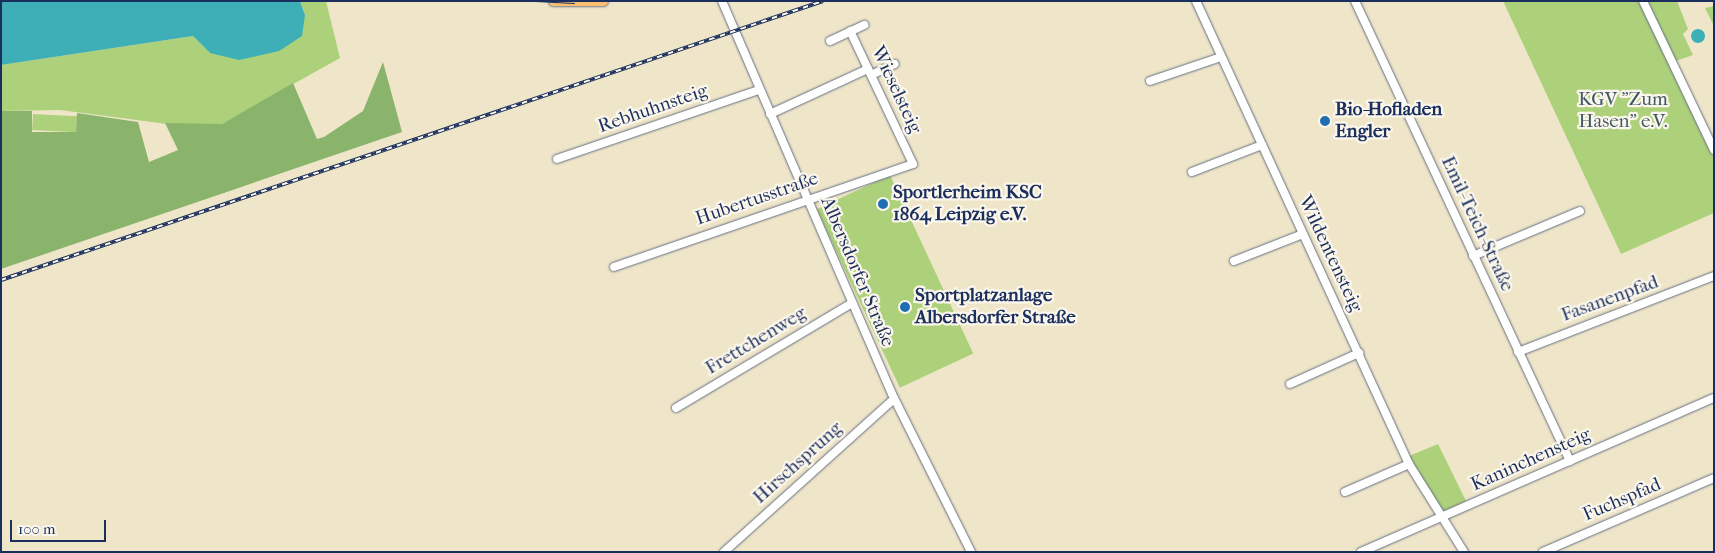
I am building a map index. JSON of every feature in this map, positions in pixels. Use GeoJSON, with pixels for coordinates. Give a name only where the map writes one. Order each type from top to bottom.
{"type":"FeatureCollection","features":[{"type":"Feature","properties":{"kind":"main road"},"geometry":{"type":"LineString","coordinates":[[553,1],[574,3],[603,1]]}},
{"type":"Feature","properties":{"kind":"street","name":"Albersdorfer Straße"},"geometry":{"type":"LineString","coordinates":[[722,1],[894,399],[970,552]]}},
{"type":"Feature","properties":{"kind":"street","name":"Wildentensteig"},"geometry":{"type":"LineString","coordinates":[[1196,1],[1409,464],[1464,552]]}},
{"type":"Feature","properties":{"kind":"street","name":"Emil-Teich-Straße"},"geometry":{"type":"LineString","coordinates":[[1355,1],[1570,461]]}},
{"type":"Feature","properties":{"kind":"street"},"geometry":{"type":"LineString","coordinates":[[1643,1],[1714,150]]}},
{"type":"Feature","properties":{"kind":"street","name":"Wieselsteig"},"geometry":{"type":"LineString","coordinates":[[830,41],[864,25]]}},
{"type":"Feature","properties":{"kind":"street","name":"Wieselsteig"},"geometry":{"type":"LineString","coordinates":[[850,31],[913,164]]}},
{"type":"Feature","properties":{"kind":"street"},"geometry":{"type":"LineString","coordinates":[[1150,82],[1221,57]]}},
{"type":"Feature","properties":{"kind":"street"},"geometry":{"type":"LineString","coordinates":[[770,114],[870,72],[896,64]]}},
{"type":"Feature","properties":{"kind":"street","name":"Rebhuhnsteig"},"geometry":{"type":"LineString","coordinates":[[557,159],[759,90]]}},
{"type":"Feature","properties":{"kind":"street"},"geometry":{"type":"LineString","coordinates":[[1192,172],[1262,145]]}},
{"type":"Feature","properties":{"kind":"street","name":"Hubertusstraße"},"geometry":{"type":"LineString","coordinates":[[614,267],[808,198],[913,164]]}},
{"type":"Feature","properties":{"kind":"street"},"geometry":{"type":"LineString","coordinates":[[1473,256],[1580,211]]}},
{"type":"Feature","properties":{"kind":"street"},"geometry":{"type":"LineString","coordinates":[[1234,261],[1303,234]]}},
{"type":"Feature","properties":{"kind":"street","name":"Fasanenpfad"},"geometry":{"type":"LineString","coordinates":[[1518,352],[1714,276]]}},
{"type":"Feature","properties":{"kind":"street","name":"Frettchenweg"},"geometry":{"type":"LineString","coordinates":[[676,408],[852,303]]}},
{"type":"Feature","properties":{"kind":"street"},"geometry":{"type":"LineString","coordinates":[[1290,384],[1359,353]]}},
{"type":"Feature","properties":{"kind":"street","name":"Kaninchensteig"},"geometry":{"type":"LineString","coordinates":[[1361,552],[1714,398]]}},
{"type":"Feature","properties":{"kind":"street","name":"Hirschsprung"},"geometry":{"type":"LineString","coordinates":[[727,551],[894,399]]}},
{"type":"Feature","properties":{"kind":"street"},"geometry":{"type":"LineString","coordinates":[[1345,492],[1409,464]]}},
{"type":"Feature","properties":{"kind":"street","name":"Fuchspfad"},"geometry":{"type":"LineString","coordinates":[[1543,552],[1714,478]]}},
{"type":"Feature","properties":{"kind":"green space"},"geometry":{"type":"Polygon","coordinates":[[[300,1],[326,1],[340,58],[222,124],[190,127],[60,110],[1,111],[1,65],[193,36],[210,53],[305,15],[300,1]]]}},
{"type":"Feature","properties":{"kind":"green space","name":"KGV \"Zum Hasen\" e.V."},"geometry":{"type":"Polygon","coordinates":[[[1503,1],[1640,1],[1714,158],[1714,213],[1621,254],[1503,1]]]}},
{"type":"Feature","properties":{"kind":"green space"},"geometry":{"type":"Polygon","coordinates":[[[1647,1],[1677,1],[1688,29],[1683,34],[1693,55],[1676,61],[1647,1]]]}},
{"type":"Feature","properties":{"kind":"green space"},"geometry":{"type":"Polygon","coordinates":[[[1714,6],[1714,26],[1705,8],[1714,6]]]}},
{"type":"Feature","properties":{"kind":"green space"},"geometry":{"type":"Polygon","coordinates":[[[383,62],[402,132],[1,269],[1,111],[32,111],[32,132],[76,132],[77,113],[138,122],[149,162],[178,150],[165,123],[222,124],[293,83],[317,139],[324,137],[363,111],[383,62]]]}},
{"type":"Feature","properties":{"kind":"green space"},"geometry":{"type":"Polygon","coordinates":[[[33,114],[77,116],[76,132],[32,130],[33,114]]]}},
{"type":"Feature","properties":{"kind":"green space","name":"Sportplatzanlage Albersdorfer Straße"},"geometry":{"type":"Polygon","coordinates":[[[890,175],[973,354],[900,388],[817,209],[890,175]]]}},
{"type":"Feature","properties":{"kind":"green space"},"geometry":{"type":"Polygon","coordinates":[[[1438,444],[1466,501],[1443,513],[1409,456],[1438,444]]]}},
{"type":"Feature","properties":{"kind":"water"},"geometry":{"type":"Polygon","coordinates":[[[1,1],[300,1],[305,15],[302,36],[279,51],[239,60],[210,53],[193,36],[1,65],[1,1]]]}},
{"type":"Feature","properties":{"kind":"water"},"geometry":{"type":"Polygon","coordinates":[[[1698,29],[1703,31],[1705,36],[1703,41],[1698,43],[1693,41],[1691,36],[1693,31],[1698,29]]]}},
{"type":"Feature","properties":{"kind":"tram line"},"geometry":{"type":"LineString","coordinates":[[535,1],[574,3]]}},
{"type":"Feature","properties":{"kind":"railway"},"geometry":{"type":"LineString","coordinates":[[1,280],[823,1]]}},
{"type":"Feature","properties":{"kind":"place","name":"Bio-Hofladen Engler"},"geometry":{"type":"Point","coordinates":[1325,121]}},
{"type":"Feature","properties":{"kind":"place","name":"Sportlerheim KSC 1864 Leipzig e.V."},"geometry":{"type":"Point","coordinates":[883,204]}},
{"type":"Feature","properties":{"kind":"place","name":"Sportplatzanlage Albersdorfer Straße"},"geometry":{"type":"Point","coordinates":[905,307]}}]}
